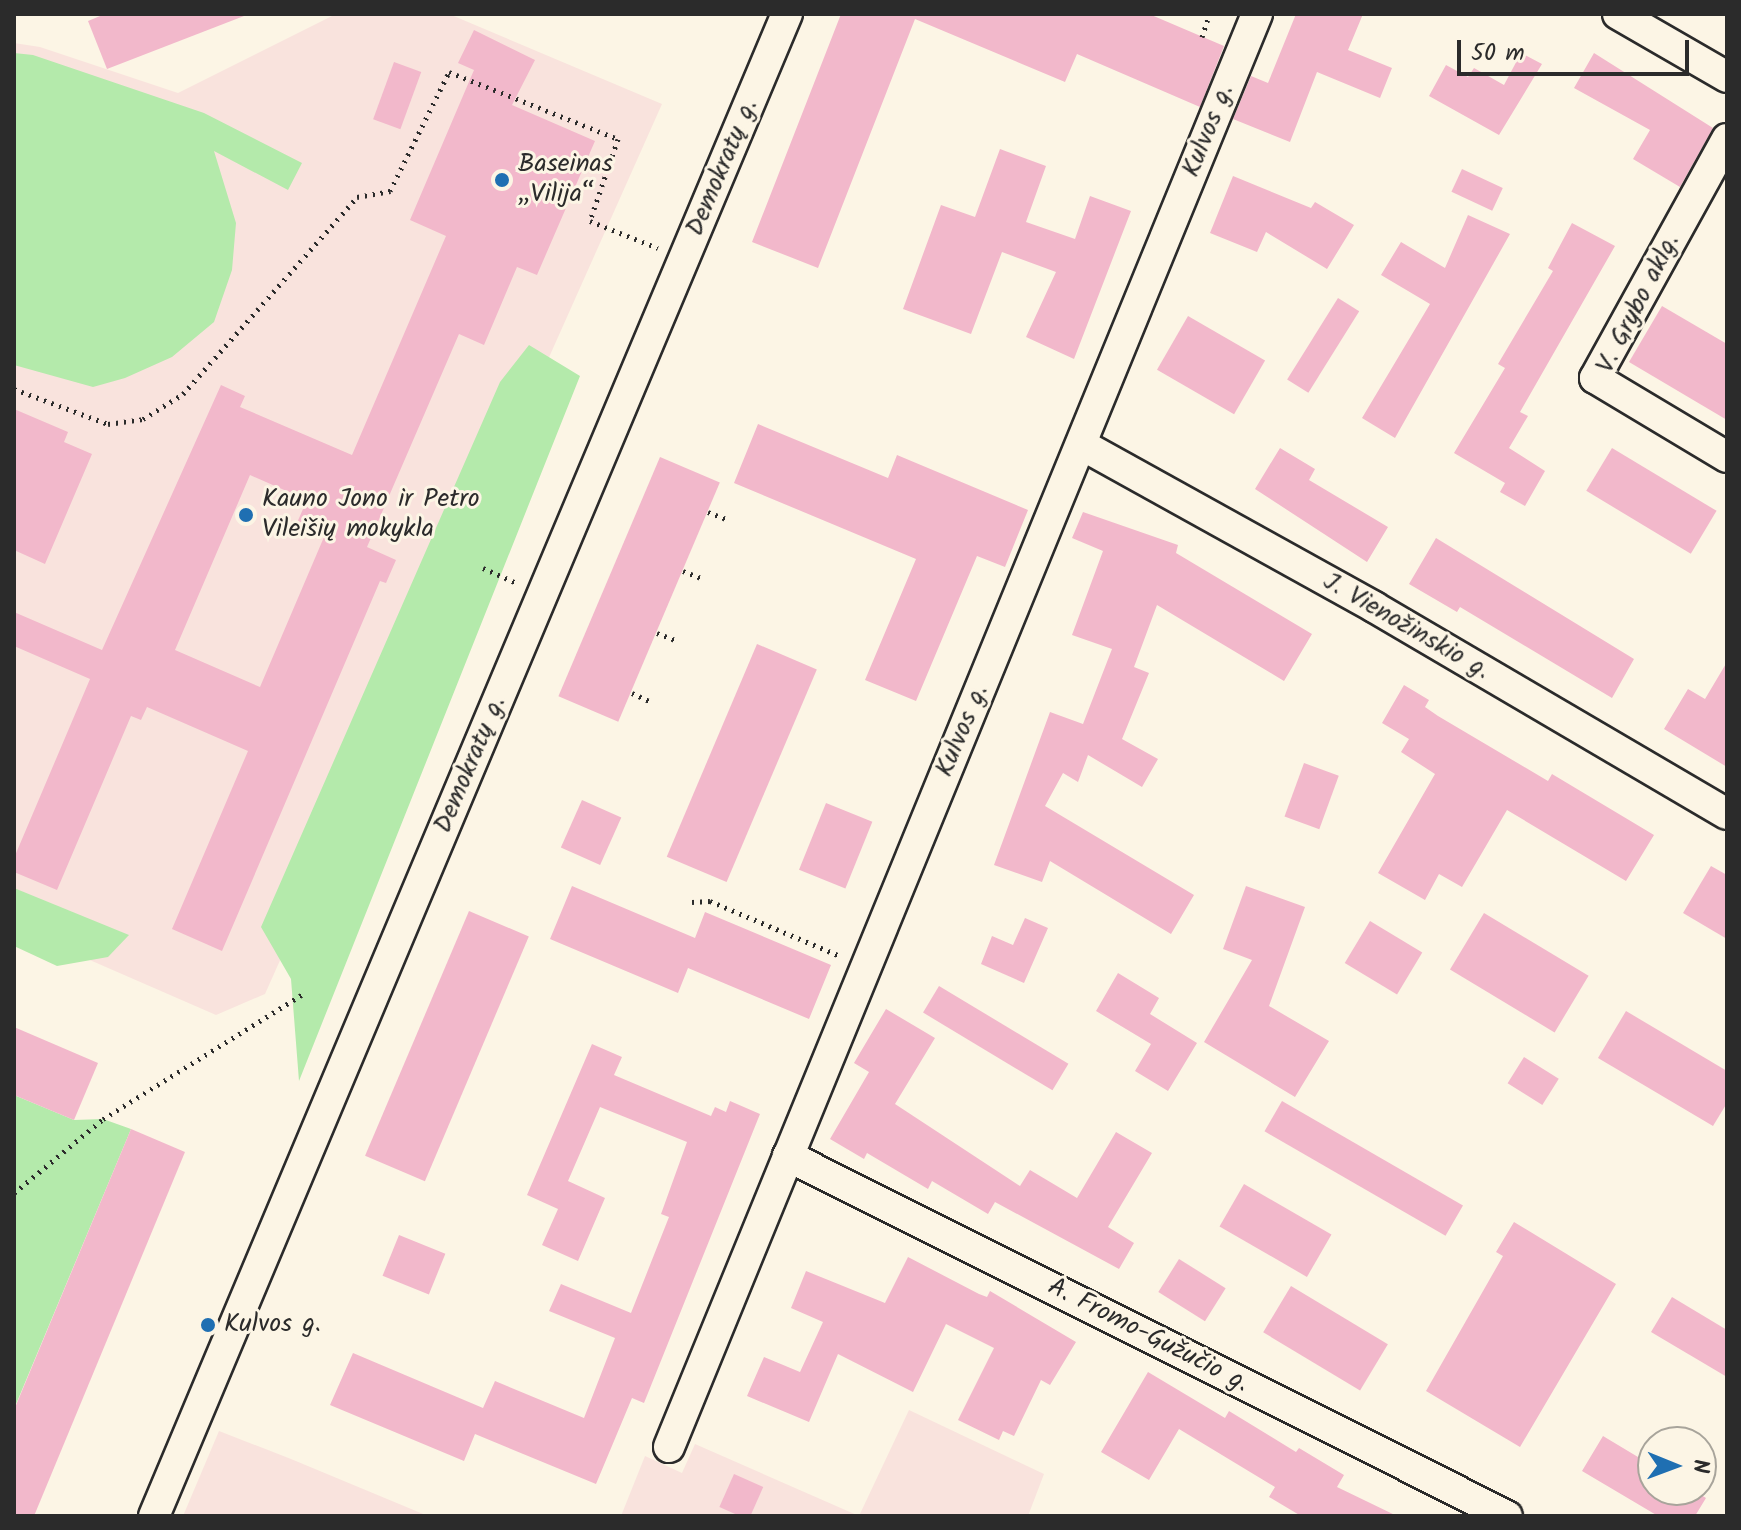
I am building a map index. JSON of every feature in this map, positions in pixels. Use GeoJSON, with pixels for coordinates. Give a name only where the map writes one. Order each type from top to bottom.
{"type":"FeatureCollection","features":[{"type":"Feature","properties":{"kind":"street","name":"Demokratų g."},"geometry":{"type":"LineString","coordinates":[[154,1516],[787,14]]}},
{"type":"Feature","properties":{"kind":"street","name":"Kulvos g."},"geometry":{"type":"LineString","coordinates":[[669,1447],[1257,14]]}},
{"type":"Feature","properties":{"kind":"street"},"geometry":{"type":"LineString","coordinates":[[1618,14],[1727,77]]}},
{"type":"Feature","properties":{"kind":"street","name":"V. Grybo aklg."},"geometry":{"type":"LineString","coordinates":[[1727,139],[1595,378],[1727,457]]}},
{"type":"Feature","properties":{"kind":"street","name":"J. Vienožinskio g."},"geometry":{"type":"LineString","coordinates":[[1082,445],[1374,607],[1727,814]]}},
{"type":"Feature","properties":{"kind":"street","name":"A. Fromo-Gužučio g."},"geometry":{"type":"LineString","coordinates":[[788,1156],[1507,1516]]}},
{"type":"Feature","properties":{"kind":"path"},"geometry":{"type":"LineString","coordinates":[[1202,37],[1209,16]]}},
{"type":"Feature","properties":{"kind":"path"},"geometry":{"type":"LineString","coordinates":[[14,389],[108,424],[143,419],[183,394],[357,197],[390,191],[449,72],[618,139],[590,221],[684,260]]}},
{"type":"Feature","properties":{"kind":"path"},"geometry":{"type":"LineString","coordinates":[[708,512],[726,519]]}},
{"type":"Feature","properties":{"kind":"path"},"geometry":{"type":"LineString","coordinates":[[683,571],[701,578]]}},
{"type":"Feature","properties":{"kind":"path"},"geometry":{"type":"LineString","coordinates":[[657,633],[675,640]]}},
{"type":"Feature","properties":{"kind":"path"},"geometry":{"type":"LineString","coordinates":[[632,693],[649,701]]}},
{"type":"Feature","properties":{"kind":"path"},"geometry":{"type":"LineString","coordinates":[[692,902],[710,901],[865,967]]}},
{"type":"Feature","properties":{"kind":"path"},"geometry":{"type":"LineString","coordinates":[[14,1193],[103,1119],[303,994]]}},
{"type":"Feature","properties":{"kind":"shaded area","name":"Kauno Jono ir Petro Vileišių mokykla"},"geometry":{"type":"Polygon","coordinates":[[[336,14],[449,14],[662,104],[265,994],[216,1015],[14,927],[14,43],[40,47],[178,93],[336,14]]]}},
{"type":"Feature","properties":{"kind":"shaded area"},"geometry":{"type":"Polygon","coordinates":[[[909,1410],[1044,1474],[1028,1516],[859,1516],[909,1410]]]}},
{"type":"Feature","properties":{"kind":"shaded area"},"geometry":{"type":"Polygon","coordinates":[[[219,1431],[291,1459],[428,1516],[183,1516],[219,1431]]]}},
{"type":"Feature","properties":{"kind":"shaded area"},"geometry":{"type":"Polygon","coordinates":[[[695,1444],[859,1516],[621,1516],[645,1456],[682,1473],[695,1444]]]}},
{"type":"Feature","properties":{"kind":"green space"},"geometry":{"type":"Polygon","coordinates":[[[14,53],[33,55],[204,113],[302,163],[288,190],[214,151],[236,223],[232,270],[214,322],[172,357],[125,378],[93,387],[14,365],[14,53]]]}},
{"type":"Feature","properties":{"kind":"green space"},"geometry":{"type":"Polygon","coordinates":[[[529,345],[580,376],[299,1081],[291,979],[261,927],[500,382],[529,345]]]}},
{"type":"Feature","properties":{"kind":"green space"},"geometry":{"type":"Polygon","coordinates":[[[14,888],[129,935],[108,957],[57,966],[14,946],[14,888]]]}},
{"type":"Feature","properties":{"kind":"green space"},"geometry":{"type":"Polygon","coordinates":[[[14,1095],[74,1120],[103,1119],[131,1129],[14,1409],[14,1095]]]}},
{"type":"Feature","properties":{"kind":"building"},"geometry":{"type":"Polygon","coordinates":[[[105,14],[244,16],[107,69],[88,21],[105,14]]]}},
{"type":"Feature","properties":{"kind":"building"},"geometry":{"type":"Polygon","coordinates":[[[841,14],[1149,14],[1224,46],[1200,107],[1077,54],[1065,82],[915,19],[818,268],[752,242],[841,14]]]}},
{"type":"Feature","properties":{"kind":"building"},"geometry":{"type":"Polygon","coordinates":[[[1296,14],[1363,14],[1348,50],[1392,68],[1380,98],[1317,72],[1290,142],[1233,119],[1251,76],[1268,83],[1296,14]]]}},
{"type":"Feature","properties":{"kind":"building"},"geometry":{"type":"Polygon","coordinates":[[[474,30],[535,60],[512,105],[595,141],[537,275],[517,267],[484,345],[459,334],[367,547],[396,560],[386,583],[380,581],[222,951],[172,929],[248,751],[147,707],[141,720],[131,716],[57,890],[14,872],[14,858],[90,679],[14,646],[14,612],[102,650],[221,385],[245,396],[240,407],[352,455],[446,236],[410,220],[474,70],[458,63],[474,30]],[[250,475],[175,650],[260,687],[324,537],[296,525],[307,500],[250,475]]]}},
{"type":"Feature","properties":{"kind":"building"},"geometry":{"type":"Polygon","coordinates":[[[1521,53],[1542,64],[1499,135],[1429,96],[1446,65],[1468,77],[1474,68],[1504,85],[1521,53]]]}},
{"type":"Feature","properties":{"kind":"building"},"geometry":{"type":"Polygon","coordinates":[[[1594,53],[1713,128],[1680,187],[1633,159],[1650,130],[1574,88],[1594,53]]]}},
{"type":"Feature","properties":{"kind":"building"},"geometry":{"type":"Polygon","coordinates":[[[394,62],[421,72],[400,129],[373,119],[394,62]]]}},
{"type":"Feature","properties":{"kind":"building"},"geometry":{"type":"Polygon","coordinates":[[[1000,149],[1046,166],[1026,222],[1075,239],[1090,196],[1131,211],[1074,359],[1026,337],[1056,272],[1002,252],[971,334],[903,309],[941,205],[975,217],[1000,149]]]}},
{"type":"Feature","properties":{"kind":"building"},"geometry":{"type":"Polygon","coordinates":[[[1462,169],[1503,188],[1492,211],[1451,192],[1462,169]]]}},
{"type":"Feature","properties":{"kind":"building"},"geometry":{"type":"Polygon","coordinates":[[[1233,176],[1311,208],[1315,202],[1354,225],[1327,269],[1266,232],[1257,252],[1210,233],[1233,176]]]}},
{"type":"Feature","properties":{"kind":"building"},"geometry":{"type":"Polygon","coordinates":[[[1468,215],[1510,234],[1395,438],[1362,418],[1430,304],[1381,275],[1401,242],[1445,268],[1468,215]]]}},
{"type":"Feature","properties":{"kind":"building"},"geometry":{"type":"Polygon","coordinates":[[[1572,223],[1615,246],[1520,412],[1528,416],[1509,448],[1545,471],[1525,506],[1500,492],[1505,483],[1454,453],[1505,368],[1498,364],[1553,271],[1548,268],[1572,223]]]}},
{"type":"Feature","properties":{"kind":"building"},"geometry":{"type":"Polygon","coordinates":[[[1338,298],[1359,311],[1308,393],[1287,379],[1338,298]]]}},
{"type":"Feature","properties":{"kind":"building"},"geometry":{"type":"Polygon","coordinates":[[[1662,306],[1727,344],[1727,420],[1629,362],[1662,306]]]}},
{"type":"Feature","properties":{"kind":"building"},"geometry":{"type":"Polygon","coordinates":[[[1188,316],[1265,360],[1234,414],[1157,370],[1188,316]]]}},
{"type":"Feature","properties":{"kind":"building"},"geometry":{"type":"Polygon","coordinates":[[[14,409],[68,432],[64,442],[92,454],[45,564],[14,550],[14,409]]]}},
{"type":"Feature","properties":{"kind":"building"},"geometry":{"type":"Polygon","coordinates":[[[758,424],[888,478],[897,455],[1028,510],[1005,567],[977,556],[916,701],[865,680],[916,559],[734,483],[758,424]]]}},
{"type":"Feature","properties":{"kind":"building"},"geometry":{"type":"Polygon","coordinates":[[[1280,448],[1315,469],[1309,480],[1388,527],[1367,562],[1255,489],[1280,448]]]}},
{"type":"Feature","properties":{"kind":"building"},"geometry":{"type":"Polygon","coordinates":[[[1612,448],[1717,511],[1691,554],[1586,491],[1612,448]]]}},
{"type":"Feature","properties":{"kind":"building"},"geometry":{"type":"Polygon","coordinates":[[[660,457],[720,482],[618,722],[558,696],[660,457]]]}},
{"type":"Feature","properties":{"kind":"building"},"geometry":{"type":"Polygon","coordinates":[[[1083,512],[1178,545],[1176,553],[1312,634],[1284,681],[1157,605],[1134,667],[1149,673],[1122,739],[1158,759],[1142,787],[1088,755],[1078,782],[1063,773],[1045,806],[1194,895],[1171,934],[1050,861],[1042,882],[994,865],[1050,712],[1083,724],[1112,649],[1072,635],[1103,551],[1072,538],[1083,512]]]}},
{"type":"Feature","properties":{"kind":"building"},"geometry":{"type":"Polygon","coordinates":[[[1436,538],[1634,659],[1612,698],[1460,607],[1457,612],[1409,584],[1436,538]]]}},
{"type":"Feature","properties":{"kind":"building"},"geometry":{"type":"Polygon","coordinates":[[[757,644],[817,669],[727,882],[667,857],[757,644]]]}},
{"type":"Feature","properties":{"kind":"building"},"geometry":{"type":"Polygon","coordinates":[[[1727,662],[1727,767],[1664,729],[1688,689],[1705,699],[1727,662]]]}},
{"type":"Feature","properties":{"kind":"building"},"geometry":{"type":"Polygon","coordinates":[[[1404,685],[1429,700],[1425,707],[1438,716],[1548,781],[1552,774],[1654,835],[1626,881],[1507,810],[1462,887],[1439,874],[1425,900],[1378,873],[1435,774],[1401,752],[1409,739],[1382,723],[1404,685]]]}},
{"type":"Feature","properties":{"kind":"building"},"geometry":{"type":"Polygon","coordinates":[[[1304,763],[1339,776],[1319,829],[1285,817],[1304,763]]]}},
{"type":"Feature","properties":{"kind":"building"},"geometry":{"type":"Polygon","coordinates":[[[582,800],[621,817],[600,865],[561,848],[582,800]]]}},
{"type":"Feature","properties":{"kind":"building"},"geometry":{"type":"Polygon","coordinates":[[[826,803],[872,822],[845,888],[799,870],[826,803]]]}},
{"type":"Feature","properties":{"kind":"building"},"geometry":{"type":"Polygon","coordinates":[[[1711,866],[1727,875],[1727,939],[1683,913],[1711,866]]]}},
{"type":"Feature","properties":{"kind":"building"},"geometry":{"type":"Polygon","coordinates":[[[572,886],[695,938],[705,912],[831,965],[809,1019],[688,968],[678,993],[550,939],[572,886]]]}},
{"type":"Feature","properties":{"kind":"building"},"geometry":{"type":"Polygon","coordinates":[[[1246,886],[1305,907],[1269,1006],[1329,1041],[1295,1097],[1204,1042],[1252,960],[1223,949],[1246,886]]]}},
{"type":"Feature","properties":{"kind":"building"},"geometry":{"type":"Polygon","coordinates":[[[469,911],[529,936],[425,1181],[365,1156],[469,911]]]}},
{"type":"Feature","properties":{"kind":"building"},"geometry":{"type":"Polygon","coordinates":[[[1484,913],[1589,976],[1555,1032],[1450,970],[1484,913]]]}},
{"type":"Feature","properties":{"kind":"building"},"geometry":{"type":"Polygon","coordinates":[[[1025,918],[1048,928],[1024,983],[981,964],[992,936],[1013,945],[1025,918]]]}},
{"type":"Feature","properties":{"kind":"building"},"geometry":{"type":"Polygon","coordinates":[[[1370,921],[1422,952],[1397,994],[1345,963],[1370,921]]]}},
{"type":"Feature","properties":{"kind":"building"},"geometry":{"type":"Polygon","coordinates":[[[1118,973],[1159,998],[1150,1014],[1197,1043],[1168,1091],[1135,1071],[1151,1044],[1096,1011],[1118,973]]]}},
{"type":"Feature","properties":{"kind":"building"},"geometry":{"type":"Polygon","coordinates":[[[939,986],[1068,1064],[1052,1090],[923,1013],[939,986]]]}},
{"type":"Feature","properties":{"kind":"building"},"geometry":{"type":"Polygon","coordinates":[[[886,1009],[935,1038],[895,1104],[1020,1186],[1030,1170],[1077,1198],[1116,1132],[1152,1153],[1108,1227],[1134,1243],[1119,1269],[995,1202],[988,1214],[932,1181],[928,1189],[867,1153],[864,1159],[830,1139],[869,1072],[854,1063],[886,1009]]]}},
{"type":"Feature","properties":{"kind":"building"},"geometry":{"type":"Polygon","coordinates":[[[1626,1011],[1727,1071],[1727,1103],[1713,1126],[1598,1058],[1626,1011]]]}},
{"type":"Feature","properties":{"kind":"building"},"geometry":{"type":"Polygon","coordinates":[[[14,1027],[98,1063],[74,1120],[14,1095],[14,1027]]]}},
{"type":"Feature","properties":{"kind":"building"},"geometry":{"type":"Polygon","coordinates":[[[592,1044],[622,1057],[614,1075],[711,1116],[715,1107],[726,1112],[730,1101],[760,1114],[644,1403],[632,1398],[596,1484],[475,1434],[464,1461],[330,1405],[353,1353],[483,1408],[495,1381],[584,1418],[615,1338],[549,1311],[561,1284],[631,1313],[669,1217],[661,1214],[687,1142],[600,1107],[568,1181],[605,1198],[578,1261],[542,1245],[558,1209],[527,1195],[592,1044]]]}},
{"type":"Feature","properties":{"kind":"building"},"geometry":{"type":"Polygon","coordinates":[[[1524,1057],[1559,1079],[1542,1105],[1508,1083],[1524,1057]]]}},
{"type":"Feature","properties":{"kind":"building"},"geometry":{"type":"Polygon","coordinates":[[[1282,1101],[1463,1206],[1445,1236],[1264,1131],[1282,1101]]]}},
{"type":"Feature","properties":{"kind":"building"},"geometry":{"type":"Polygon","coordinates":[[[131,1129],[185,1152],[34,1516],[14,1516],[14,1410],[131,1129]]]}},
{"type":"Feature","properties":{"kind":"building"},"geometry":{"type":"Polygon","coordinates":[[[1244,1184],[1331,1234],[1307,1277],[1220,1226],[1244,1184]]]}},
{"type":"Feature","properties":{"kind":"building"},"geometry":{"type":"Polygon","coordinates":[[[1514,1222],[1616,1284],[1520,1447],[1426,1391],[1503,1256],[1496,1252],[1514,1222]]]}},
{"type":"Feature","properties":{"kind":"building"},"geometry":{"type":"Polygon","coordinates":[[[399,1235],[445,1254],[429,1295],[383,1276],[399,1235]]]}},
{"type":"Feature","properties":{"kind":"building"},"geometry":{"type":"Polygon","coordinates":[[[908,1257],[979,1294],[987,1297],[990,1291],[1076,1342],[1050,1385],[1041,1380],[1014,1436],[1003,1431],[999,1440],[958,1420],[994,1348],[946,1324],[913,1392],[838,1354],[809,1422],[747,1396],[764,1357],[800,1372],[823,1322],[791,1308],[806,1271],[885,1303],[908,1257]]]}},
{"type":"Feature","properties":{"kind":"building"},"geometry":{"type":"Polygon","coordinates":[[[1179,1259],[1226,1288],[1205,1321],[1158,1292],[1179,1259]]]}},
{"type":"Feature","properties":{"kind":"building"},"geometry":{"type":"Polygon","coordinates":[[[1291,1286],[1388,1344],[1360,1390],[1263,1332],[1291,1286]]]}},
{"type":"Feature","properties":{"kind":"building"},"geometry":{"type":"Polygon","coordinates":[[[1672,1297],[1727,1330],[1727,1377],[1651,1332],[1672,1297]]]}},
{"type":"Feature","properties":{"kind":"building"},"geometry":{"type":"Polygon","coordinates":[[[1148,1372],[1225,1418],[1229,1411],[1296,1452],[1299,1448],[1344,1475],[1337,1487],[1397,1516],[1301,1516],[1269,1497],[1275,1487],[1179,1429],[1149,1480],[1101,1452],[1148,1372]]]}},
{"type":"Feature","properties":{"kind":"building"},"geometry":{"type":"Polygon","coordinates":[[[1603,1436],[1637,1456],[1637,1504],[1582,1471],[1603,1436]]]}},
{"type":"Feature","properties":{"kind":"building"},"geometry":{"type":"Polygon","coordinates":[[[734,1474],[763,1487],[750,1516],[740,1516],[719,1507],[734,1474]]]}},
{"type":"Feature","properties":{"kind":"building"},"geometry":{"type":"Polygon","coordinates":[[[1641,1506],[1701,1506],[1695,1516],[1658,1516],[1641,1506]]]}},
{"type":"Feature","properties":{"kind":"place","name":"Baseinas „Vilija“"},"geometry":{"type":"Point","coordinates":[502,180]}},
{"type":"Feature","properties":{"kind":"place","name":"Kauno Jono ir Petro Vileišių mokykla"},"geometry":{"type":"Point","coordinates":[246,515]}},
{"type":"Feature","properties":{"kind":"place","name":"Kulvos g."},"geometry":{"type":"Point","coordinates":[208,1325]}}]}
